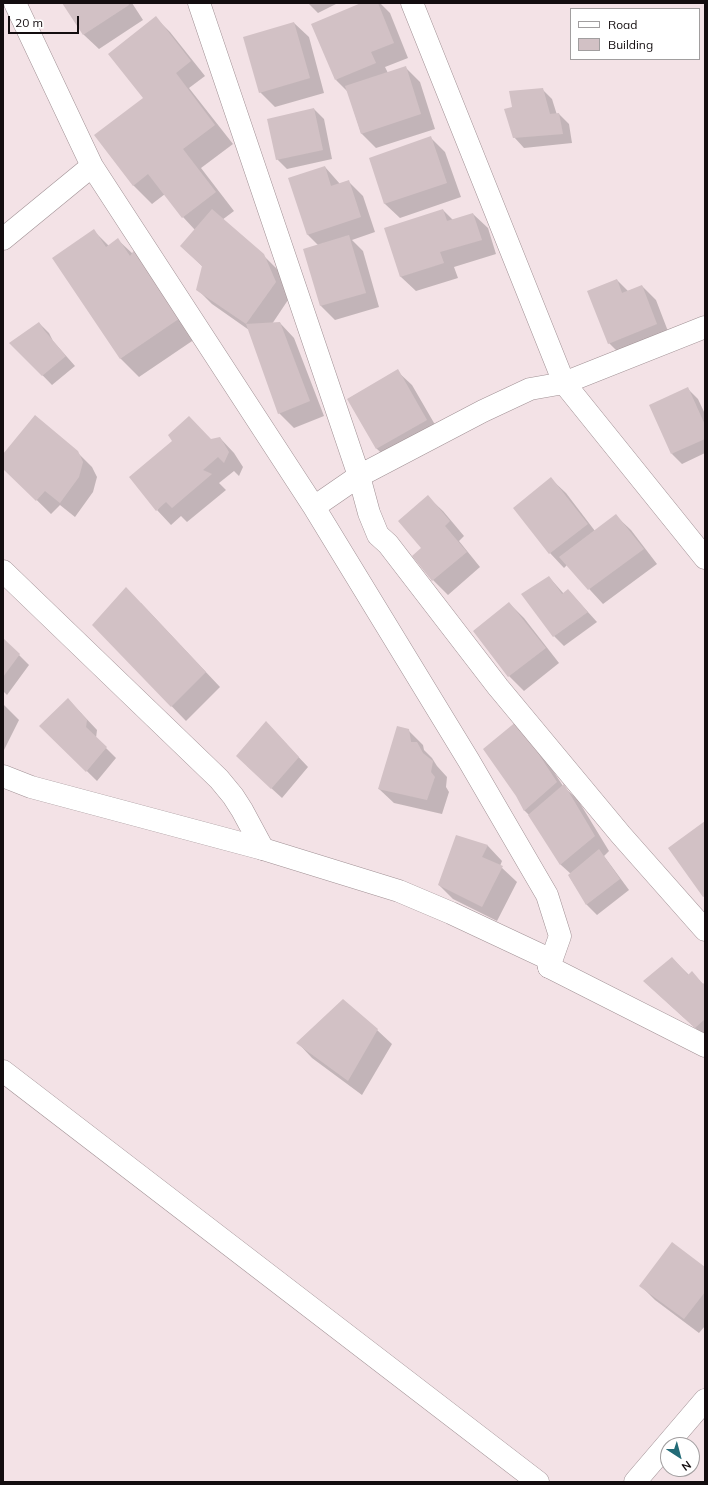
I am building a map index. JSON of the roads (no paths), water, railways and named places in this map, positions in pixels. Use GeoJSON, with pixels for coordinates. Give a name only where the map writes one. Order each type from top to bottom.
{"type":"FeatureCollection","features":[{"type":"Feature","properties":{"kind":"street"},"geometry":{"type":"LineString","coordinates":[[16,3],[92,166],[314,508],[469,761],[548,895],[560,936],[549,968]]}},
{"type":"Feature","properties":{"kind":"street"},"geometry":{"type":"LineString","coordinates":[[199,3],[359,476],[369,513],[378,534],[388,544],[498,687],[621,835],[705,930]]}},
{"type":"Feature","properties":{"kind":"street"},"geometry":{"type":"LineString","coordinates":[[412,3],[564,384],[705,558]]}},
{"type":"Feature","properties":{"kind":"street"},"geometry":{"type":"LineString","coordinates":[[3,239],[92,166]]}},
{"type":"Feature","properties":{"kind":"street"},"geometry":{"type":"LineString","coordinates":[[314,508],[359,476],[483,411],[530,389],[564,384],[705,326]]}},
{"type":"Feature","properties":{"kind":"street"},"geometry":{"type":"LineString","coordinates":[[3,571],[219,780],[233,796],[263,848]]}},
{"type":"Feature","properties":{"kind":"street"},"geometry":{"type":"LineString","coordinates":[[3,776],[31,786],[263,848],[399,891],[451,913],[547,958],[549,968]]}},
{"type":"Feature","properties":{"kind":"street"},"geometry":{"type":"LineString","coordinates":[[549,968],[705,1046]]}},
{"type":"Feature","properties":{"kind":"street"},"geometry":{"type":"LineString","coordinates":[[3,1071],[538,1482]]}},
{"type":"Feature","properties":{"kind":"street"},"geometry":{"type":"LineString","coordinates":[[635,1482],[705,1400]]}}]}
